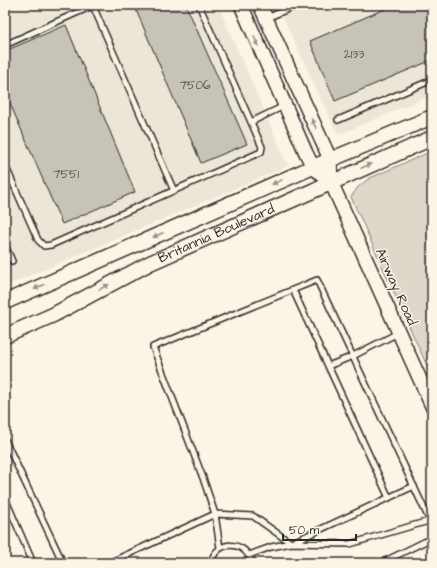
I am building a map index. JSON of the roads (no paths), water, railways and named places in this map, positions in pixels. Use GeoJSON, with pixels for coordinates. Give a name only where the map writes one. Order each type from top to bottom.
{"type":"FeatureCollection","features":[{"type":"Feature","properties":{"kind":"main road","name":"Britannia Boulevard"},"geometry":{"type":"LineString","coordinates":[[5,302],[313,166],[432,117]]}},
{"type":"Feature","properties":{"kind":"main road","name":"Britannia Boulevard"},"geometry":{"type":"LineString","coordinates":[[5,336],[53,315],[150,263],[432,138]]}},
{"type":"Feature","properties":{"kind":"street","name":"Airway Road"},"geometry":{"type":"LineString","coordinates":[[240,5],[313,166],[330,182],[432,406]]}},
{"type":"Feature","properties":{"kind":"street","name":"Airway Road"},"geometry":{"type":"LineString","coordinates":[[260,5],[330,159],[330,182]]}},
{"type":"Feature","properties":{"kind":"lane"},"geometry":{"type":"LineString","coordinates":[[5,165],[38,240],[44,246],[51,245],[261,152],[262,147],[199,5]]}},
{"type":"Feature","properties":{"kind":"lane"},"geometry":{"type":"LineString","coordinates":[[266,19],[297,5]]}},
{"type":"Feature","properties":{"kind":"lane"},"geometry":{"type":"LineString","coordinates":[[5,45],[94,6],[174,191]]}},
{"type":"Feature","properties":{"kind":"lane"},"geometry":{"type":"LineString","coordinates":[[338,120],[432,80]]}},
{"type":"Feature","properties":{"kind":"lane"},"geometry":{"type":"LineString","coordinates":[[251,122],[285,106]]}},
{"type":"Feature","properties":{"kind":"lane"},"geometry":{"type":"LineString","coordinates":[[5,245],[12,261]]}},
{"type":"Feature","properties":{"kind":"lane"},"geometry":{"type":"LineString","coordinates":[[220,548],[215,514],[203,478],[153,347],[317,280],[431,520],[350,544],[292,544],[271,547],[249,555]]}},
{"type":"Feature","properties":{"kind":"lane"},"geometry":{"type":"LineString","coordinates":[[293,290],[389,498]]}},
{"type":"Feature","properties":{"kind":"lane"},"geometry":{"type":"LineString","coordinates":[[328,366],[353,356],[399,333]]}},
{"type":"Feature","properties":{"kind":"lane"},"geometry":{"type":"LineString","coordinates":[[5,440],[63,563]]}},
{"type":"Feature","properties":{"kind":"lane"},"geometry":{"type":"LineString","coordinates":[[292,544],[414,486]]}},
{"type":"Feature","properties":{"kind":"lane"},"geometry":{"type":"LineString","coordinates":[[5,498],[33,563]]}},
{"type":"Feature","properties":{"kind":"lane"},"geometry":{"type":"LineString","coordinates":[[109,563],[215,514],[253,516],[292,544]]}},
{"type":"Feature","properties":{"kind":"lane"},"geometry":{"type":"LineString","coordinates":[[381,563],[426,541],[432,542]]}},
{"type":"Feature","properties":{"kind":"lane"},"geometry":{"type":"LineString","coordinates":[[210,563],[215,553],[220,548],[234,545],[241,548],[249,555],[252,563]]}}]}
